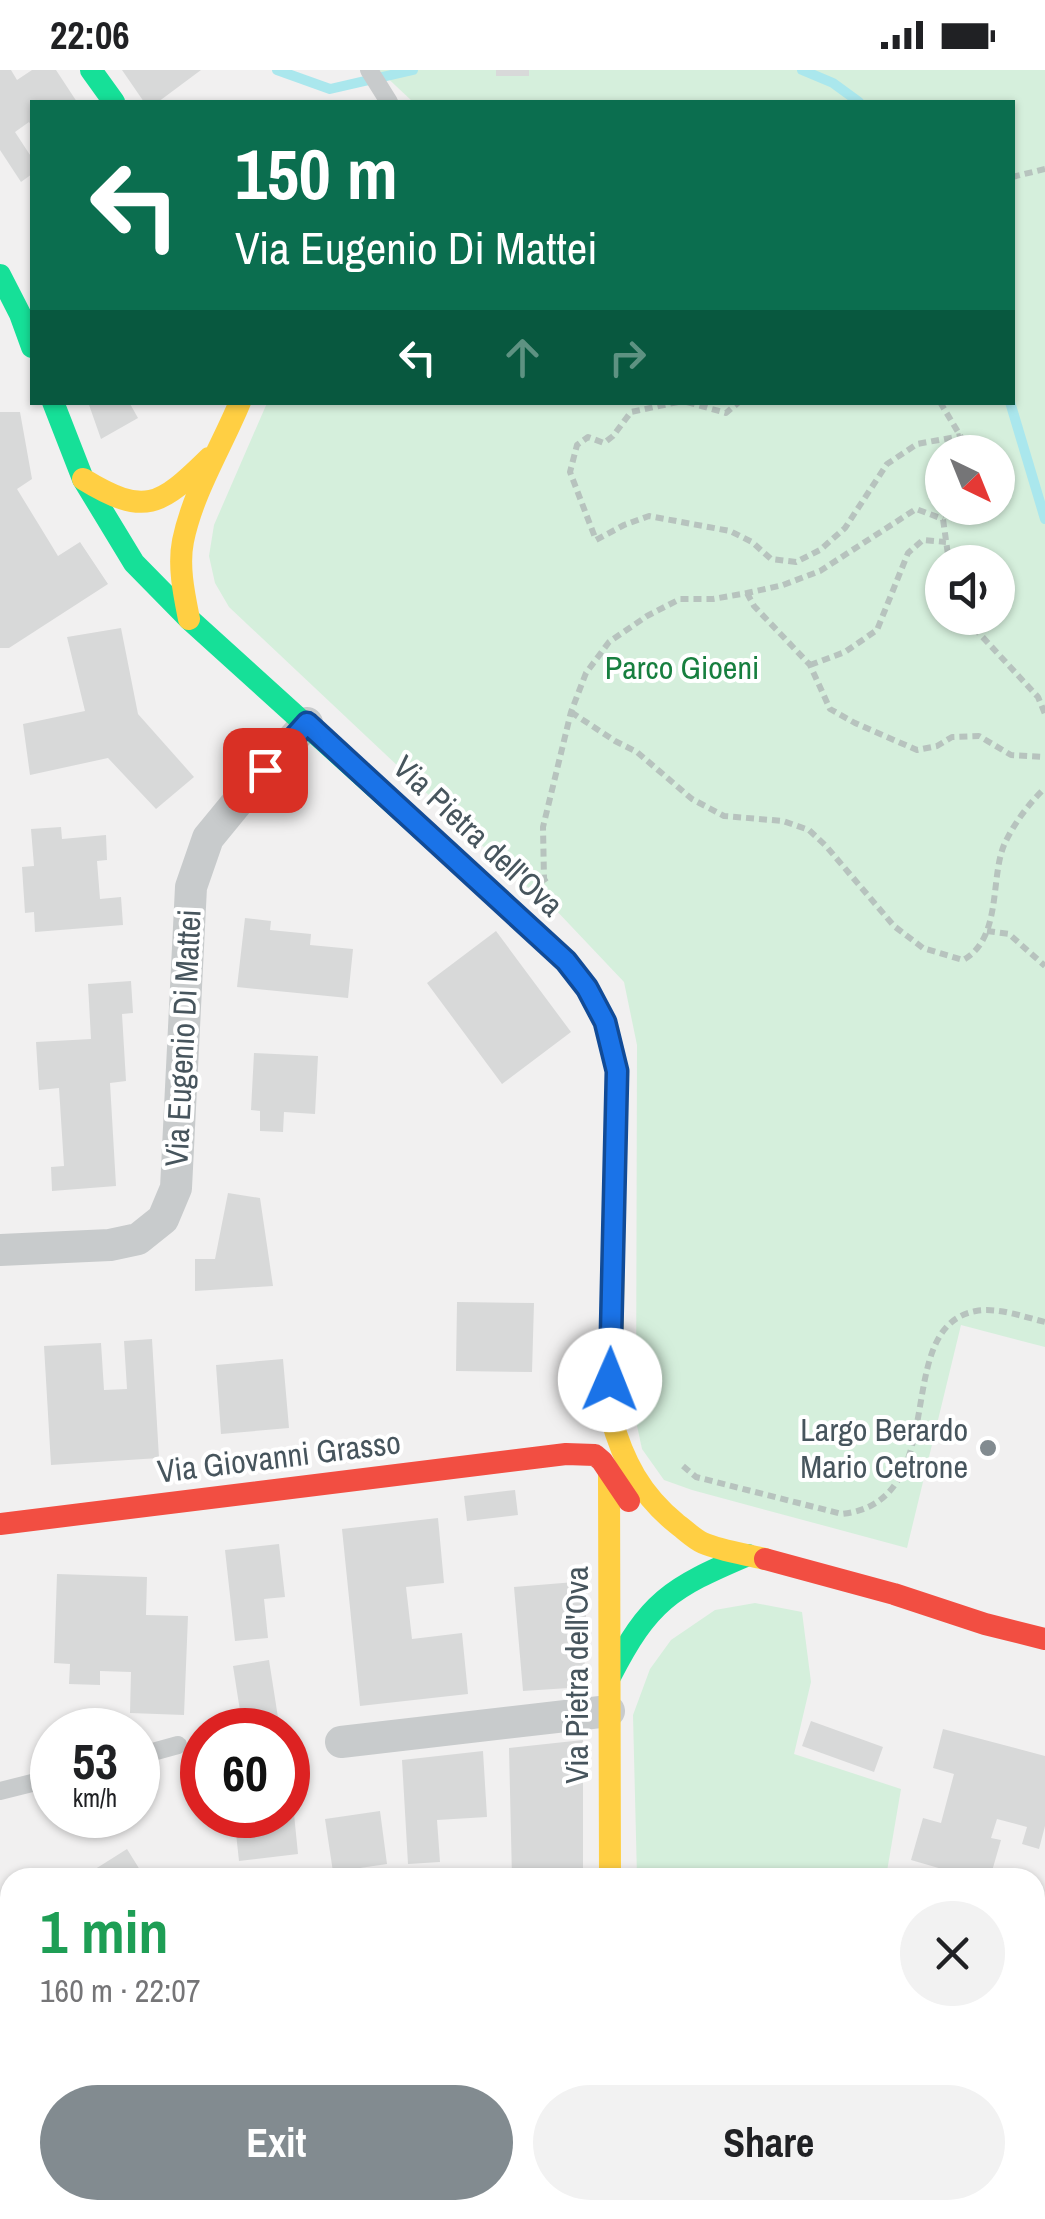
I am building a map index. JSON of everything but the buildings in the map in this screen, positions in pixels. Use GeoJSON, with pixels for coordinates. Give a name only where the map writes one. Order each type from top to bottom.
{"type":"FeatureCollection","features":[{"type":"Feature","properties":{"kind":"main road"},"geometry":{"type":"LineString","coordinates":[[91,70],[113,100]]}},
{"type":"Feature","properties":{"kind":"main road"},"geometry":{"type":"LineString","coordinates":[[0,275],[30,342]]}},
{"type":"Feature","properties":{"kind":"main road","name":"Via Pietra dell'Ova"},"geometry":{"type":"LineString","coordinates":[[53,405],[83,479],[134,564],[566,961],[587,988],[605,1022],[617,1071],[610,1417],[619,1451],[632,1478],[676,1525],[701,1542],[894,1594],[985,1624]]}},
{"type":"Feature","properties":{"kind":"main road"},"geometry":{"type":"LineString","coordinates":[[190,619],[183,590],[182,544],[196,495],[239,405]]}},
{"type":"Feature","properties":{"kind":"main road"},"geometry":{"type":"LineString","coordinates":[[83,479],[106,494],[139,504],[163,500],[222,445]]}},
{"type":"Feature","properties":{"kind":"main road"},"geometry":{"type":"LineString","coordinates":[[566,1454],[594,1444],[604,1435],[610,1417]]}},
{"type":"Feature","properties":{"kind":"main road"},"geometry":{"type":"LineString","coordinates":[[566,1454],[595,1456],[602,1461],[633,1507],[662,1538],[720,1566],[892,1614],[985,1624],[1045,1639]]}},
{"type":"Feature","properties":{"kind":"main road","name":"Via Giovanni Grasso"},"geometry":{"type":"LineString","coordinates":[[0,1524],[566,1454]]}},
{"type":"Feature","properties":{"kind":"main road","name":"Via Pietra dell'Ova"},"geometry":{"type":"LineString","coordinates":[[609,1473],[610,1868]]}},
{"type":"Feature","properties":{"kind":"main road"},"geometry":{"type":"LineString","coordinates":[[609,1696],[640,1624],[657,1604],[720,1566],[748,1555]]}},
{"type":"Feature","properties":{"kind":"street","name":"Via Eugenio Di Mattei"},"geometry":{"type":"LineString","coordinates":[[0,1250],[138,1240],[164,1220],[176,1188],[191,887],[208,838],[307,723]]}},
{"type":"Feature","properties":{"kind":"street"},"geometry":{"type":"LineString","coordinates":[[341,1742],[609,1696]]}},
{"type":"Feature","properties":{"kind":"lane"},"geometry":{"type":"LineString","coordinates":[[369,70],[388,100]]}},
{"type":"Feature","properties":{"kind":"lane"},"geometry":{"type":"LineString","coordinates":[[160,1750],[178,1745]]}},
{"type":"Feature","properties":{"kind":"lane"},"geometry":{"type":"LineString","coordinates":[[0,1791],[30,1784]]}},
{"type":"Feature","properties":{"kind":"path"},"geometry":{"type":"LineString","coordinates":[[1015,175],[1045,169]]}},
{"type":"Feature","properties":{"kind":"path"},"geometry":{"type":"LineString","coordinates":[[664,405],[632,412],[604,444],[588,437],[576,445],[570,472],[596,540],[649,516],[730,531],[752,542],[771,559],[796,562],[820,550],[845,528],[888,464],[925,443]]}},
{"type":"Feature","properties":{"kind":"path"},"geometry":{"type":"LineString","coordinates":[[698,405],[726,413],[735,405]]}},
{"type":"Feature","properties":{"kind":"path"},"geometry":{"type":"LineString","coordinates":[[942,405],[959,435]]}},
{"type":"Feature","properties":{"kind":"path"},"geometry":{"type":"LineString","coordinates":[[554,890],[544,879],[543,827],[571,712],[586,673],[609,642],[680,599],[713,599],[783,586],[820,570],[916,509],[925,512]]}},
{"type":"Feature","properties":{"kind":"path"},"geometry":{"type":"LineString","coordinates":[[944,525],[946,545]]}},
{"type":"Feature","properties":{"kind":"path"},"geometry":{"type":"LineString","coordinates":[[810,664],[845,652],[877,630],[908,554],[923,540],[946,542]]}},
{"type":"Feature","properties":{"kind":"path"},"geometry":{"type":"LineString","coordinates":[[747,593],[754,606],[810,664],[830,709],[855,724],[917,750],[938,746],[952,737],[979,736],[1011,756],[1045,758]]}},
{"type":"Feature","properties":{"kind":"path"},"geometry":{"type":"LineString","coordinates":[[981,635],[1038,697],[1045,714]]}},
{"type":"Feature","properties":{"kind":"path"},"geometry":{"type":"LineString","coordinates":[[571,712],[637,752],[692,799],[724,816],[783,821],[809,830],[894,926],[924,948],[963,960],[971,956],[987,932],[1004,847],[1028,806],[1045,788]]}},
{"type":"Feature","properties":{"kind":"path"},"geometry":{"type":"LineString","coordinates":[[987,932],[1009,934],[1045,966]]}},
{"type":"Feature","properties":{"kind":"path"},"geometry":{"type":"LineString","coordinates":[[681,1465],[696,1477],[842,1514],[859,1512],[875,1505],[893,1489],[910,1455],[933,1346],[947,1326],[976,1311],[1016,1314],[1045,1322]]}},
{"type":"Feature","properties":{"kind":"green space","name":"Parco Gioeni"},"geometry":{"type":"Polygon","coordinates":[[[379,70],[1045,70],[1045,1347],[961,1325],[907,1548],[664,1480],[642,1449],[636,1421],[637,1045],[624,982],[553,907],[521,882],[229,607],[215,583],[209,556],[214,525],[266,405],[1015,405],[1015,100],[411,100],[379,70]]]}},
{"type":"Feature","properties":{"kind":"green space"},"geometry":{"type":"Polygon","coordinates":[[[755,1603],[802,1612],[811,1682],[794,1754],[901,1789],[888,1868],[637,1868],[633,1715],[650,1669],[671,1640],[715,1610],[755,1603]]]}},
{"type":"Feature","properties":{"kind":"waterway"},"geometry":{"type":"LineString","coordinates":[[277,70],[330,89],[413,70]]}},
{"type":"Feature","properties":{"kind":"waterway"},"geometry":{"type":"LineString","coordinates":[[802,70],[833,83],[856,100]]}},
{"type":"Feature","properties":{"kind":"waterway"},"geometry":{"type":"LineString","coordinates":[[1011,405],[1045,519]]}},
{"type":"Feature","properties":{"kind":"traffic: fast"},"geometry":{"type":"LineString","coordinates":[[91,70],[113,100]]}},
{"type":"Feature","properties":{"kind":"traffic: fast"},"geometry":{"type":"LineString","coordinates":[[0,275],[30,342]]}},
{"type":"Feature","properties":{"kind":"traffic: fast"},"geometry":{"type":"LineString","coordinates":[[54,405],[83,479],[134,563],[189,619],[538,935]]}},
{"type":"Feature","properties":{"kind":"traffic: fast"},"geometry":{"type":"LineString","coordinates":[[610,1677],[637,1631],[664,1600],[699,1577],[748,1555]]}},
{"type":"Feature","properties":{"kind":"traffic: slow"},"geometry":{"type":"LineString","coordinates":[[189,619],[181,570],[183,541],[200,488],[239,405]]}},
{"type":"Feature","properties":{"kind":"traffic: slow"},"geometry":{"type":"LineString","coordinates":[[83,479],[122,498],[151,501],[177,487],[209,458]]}},
{"type":"Feature","properties":{"kind":"traffic: slow"},"geometry":{"type":"LineString","coordinates":[[538,935],[593,998],[607,1030],[617,1071],[611,1417],[621,1448],[653,1501],[693,1537],[718,1548],[765,1559]]}},
{"type":"Feature","properties":{"kind":"traffic: slow"},"geometry":{"type":"LineString","coordinates":[[609,1473],[610,1868]]}},
{"type":"Feature","properties":{"kind":"traffic: jam"},"geometry":{"type":"LineString","coordinates":[[0,1524],[566,1454],[595,1455],[629,1501]]}},
{"type":"Feature","properties":{"kind":"traffic: jam"},"geometry":{"type":"LineString","coordinates":[[765,1559],[1045,1639]]}},
{"type":"Feature","properties":{"kind":"place","name":"Largo Berardo Mario Cetrone"},"geometry":{"type":"Point","coordinates":[988,1448]}},
{"type":"Feature","properties":{"kind":"route"},"geometry":{"type":"LineString","coordinates":[[265,770],[307,723],[566,961],[587,988],[605,1022],[617,1071],[610,1380]]}}]}
